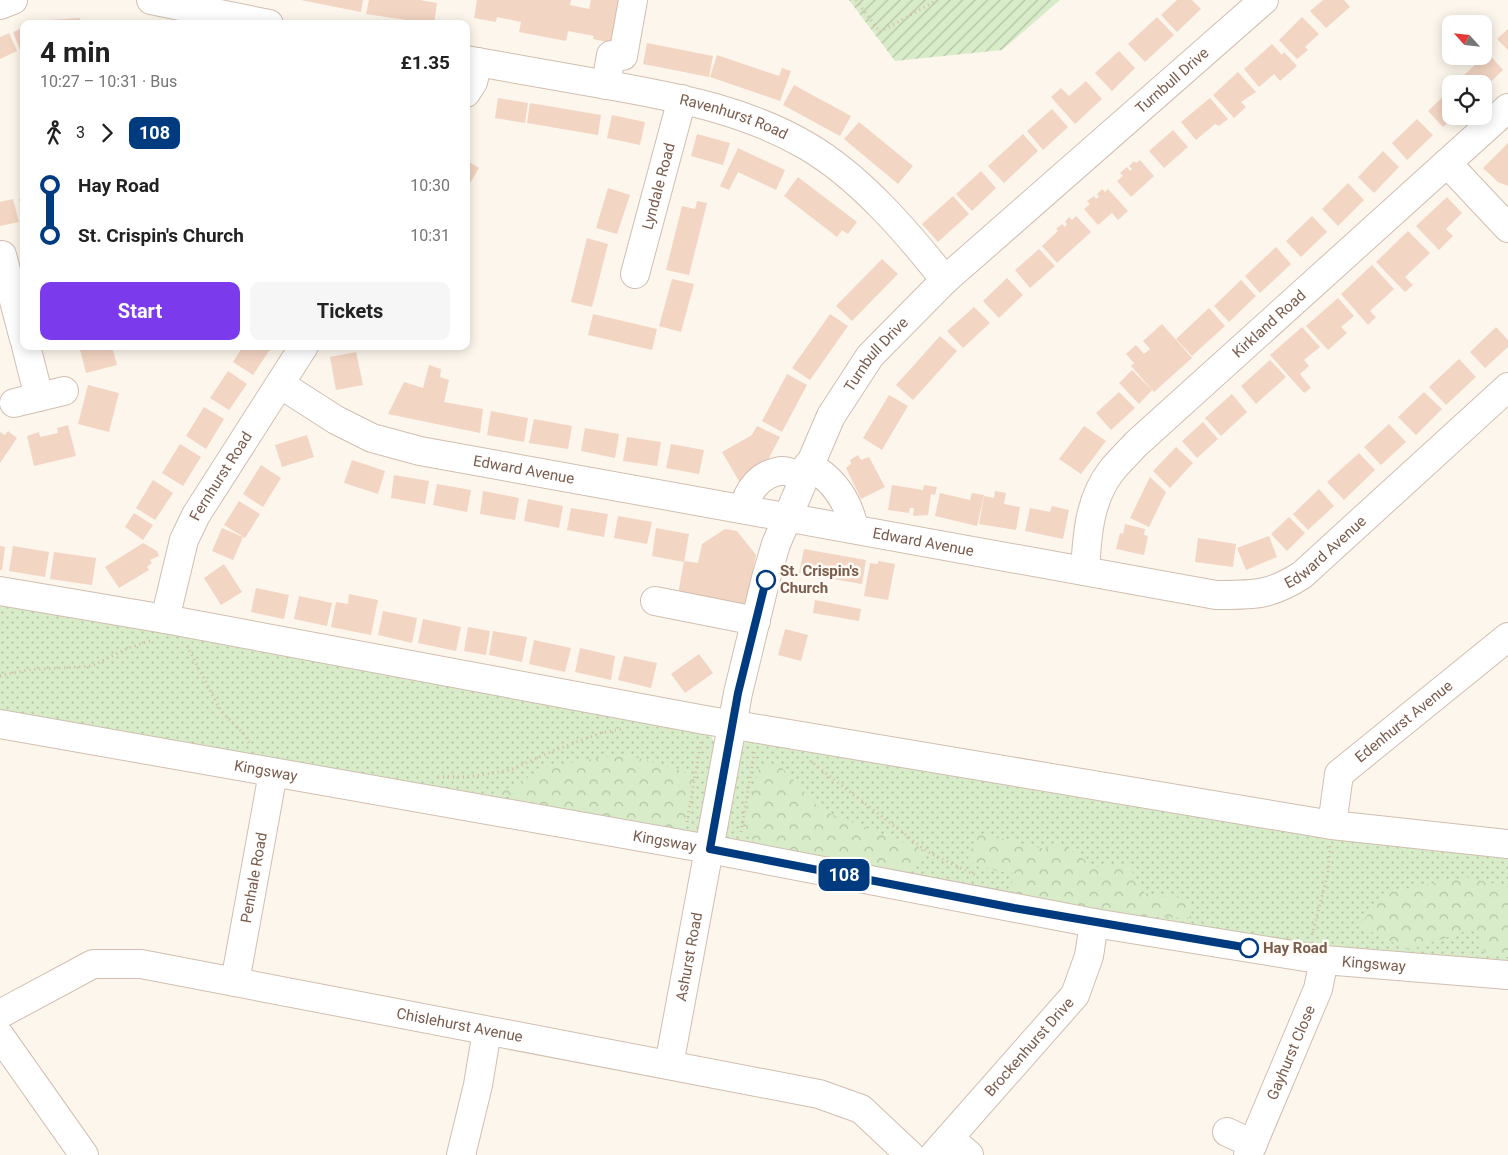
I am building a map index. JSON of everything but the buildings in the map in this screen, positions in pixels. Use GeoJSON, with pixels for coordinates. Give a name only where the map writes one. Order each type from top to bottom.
{"type":"FeatureCollection","features":[{"type":"Feature","properties":{"kind":"street"},"geometry":{"type":"LineString","coordinates":[[0,5],[13,0]]}},
{"type":"Feature","properties":{"kind":"street"},"geometry":{"type":"LineString","coordinates":[[151,0],[247,20]]}},
{"type":"Feature","properties":{"kind":"street"},"geometry":{"type":"LineString","coordinates":[[606,85],[611,55],[623,56],[633,0]]}},
{"type":"Feature","properties":{"kind":"street","name":"Turnbull Drive"},"geometry":{"type":"LineString","coordinates":[[696,847],[732,724],[776,544],[831,416],[870,356],[945,280],[1264,0]]}},
{"type":"Feature","properties":{"kind":"street"},"geometry":{"type":"LineString","coordinates":[[470,87],[473,82],[472,61]]}},
{"type":"Feature","properties":{"kind":"street","name":"Ravenhurst Road"},"geometry":{"type":"LineString","coordinates":[[472,61],[682,99],[754,119],[808,146],[840,170],[912,238],[945,280]]}},
{"type":"Feature","properties":{"kind":"street","name":"Lyndale Road"},"geometry":{"type":"LineString","coordinates":[[635,274],[682,99]]}},
{"type":"Feature","properties":{"kind":"street","name":"Kirkland Road"},"geometry":{"type":"LineString","coordinates":[[1084,571],[1090,520],[1096,497],[1111,471],[1136,444],[1508,108]]}},
{"type":"Feature","properties":{"kind":"street"},"geometry":{"type":"LineString","coordinates":[[1447,163],[1508,228]]}},
{"type":"Feature","properties":{"kind":"street"},"geometry":{"type":"LineString","coordinates":[[9,254],[20,317]]}},
{"type":"Feature","properties":{"kind":"street"},"geometry":{"type":"LineString","coordinates":[[27,350],[39,397]]}},
{"type":"Feature","properties":{"kind":"street","name":"Fernhurst Road"},"geometry":{"type":"LineString","coordinates":[[175,624],[184,540],[196,515],[301,350]]}},
{"type":"Feature","properties":{"kind":"street","name":"Edward Avenue"},"geometry":{"type":"LineString","coordinates":[[280,384],[336,420],[372,438],[420,451],[744,508],[1216,595],[1258,595],[1281,588],[1302,575],[1508,387]]}},
{"type":"Feature","properties":{"kind":"street"},"geometry":{"type":"LineString","coordinates":[[744,508],[746,499],[753,486],[767,476],[782,470],[818,470],[842,494],[850,509],[854,528]]}},
{"type":"Feature","properties":{"kind":"street"},"geometry":{"type":"LineString","coordinates":[[0,591],[705,720],[1332,825],[1508,844]]}},
{"type":"Feature","properties":{"kind":"street"},"geometry":{"type":"LineString","coordinates":[[655,600],[756,621]]}},
{"type":"Feature","properties":{"kind":"street","name":"Edenhurst Avenue"},"geometry":{"type":"LineString","coordinates":[[1332,825],[1339,774],[1508,636]]}},
{"type":"Feature","properties":{"kind":"street","name":"Kingsway"},"geometry":{"type":"LineString","coordinates":[[0,724],[696,847],[1094,923],[1314,959],[1508,976]]}},
{"type":"Feature","properties":{"kind":"street","name":"Penhale Road"},"geometry":{"type":"LineString","coordinates":[[235,982],[264,771]]}},
{"type":"Feature","properties":{"kind":"street","name":"Ashurst Road"},"geometry":{"type":"LineString","coordinates":[[669,1065],[696,847]]}},
{"type":"Feature","properties":{"kind":"street","name":"Brockenhurst Drive"},"geometry":{"type":"LineString","coordinates":[[950,1149],[1075,995],[1089,956],[1094,923]]}},
{"type":"Feature","properties":{"kind":"street","name":"Gayhurst Close"},"geometry":{"type":"LineString","coordinates":[[1227,1132],[1250,1150],[1318,989],[1314,959]]}},
{"type":"Feature","properties":{"kind":"street","name":"Chislehurst Avenue"},"geometry":{"type":"LineString","coordinates":[[0,1014],[93,964],[141,964],[487,1032],[819,1094],[861,1109],[910,1155]]}},
{"type":"Feature","properties":{"kind":"street"},"geometry":{"type":"LineString","coordinates":[[461,1155],[478,1085],[487,1032]]}},
{"type":"Feature","properties":{"kind":"street"},"geometry":{"type":"LineString","coordinates":[[0,1036],[84,1155]]}},
{"type":"Feature","properties":{"kind":"path"},"geometry":{"type":"LineString","coordinates":[[856,0],[880,32],[937,0]]}},
{"type":"Feature","properties":{"kind":"path"},"geometry":{"type":"LineString","coordinates":[[0,676],[27,670],[92,666],[175,624],[221,712],[244,735],[257,762],[264,771]]}},
{"type":"Feature","properties":{"kind":"path"},"geometry":{"type":"LineString","coordinates":[[696,847],[705,720]]}},
{"type":"Feature","properties":{"kind":"path"},"geometry":{"type":"LineString","coordinates":[[431,777],[468,777],[510,770],[601,733],[628,727]]}},
{"type":"Feature","properties":{"kind":"path"},"geometry":{"type":"LineString","coordinates":[[736,855],[769,730],[928,852],[979,878]]}},
{"type":"Feature","properties":{"kind":"path"},"geometry":{"type":"LineString","coordinates":[[1314,959],[1317,923],[1328,873],[1332,825]]}},
{"type":"Feature","properties":{"kind":"green space"},"geometry":{"type":"Polygon","coordinates":[[[849,0],[1060,0],[1002,50],[895,61],[849,0]]]}},
{"type":"Feature","properties":{"kind":"green space"},"geometry":{"type":"Polygon","coordinates":[[[0,600],[710,734],[717,747],[704,828],[695,837],[0,714],[0,600]]]}},
{"type":"Feature","properties":{"kind":"green space"},"geometry":{"type":"Polygon","coordinates":[[[754,739],[1508,855],[1508,970],[1306,951],[722,838],[737,752],[745,742],[754,739]]]}},
{"type":"Feature","properties":{"kind":"green space"},"geometry":{"type":"Polygon","coordinates":[[[625,754],[695,775],[684,838],[497,794],[549,766],[625,754]]]}},
{"type":"Feature","properties":{"kind":"green space"},"geometry":{"type":"Polygon","coordinates":[[[760,766],[780,766],[821,810],[928,852],[902,880],[788,858],[741,833],[760,766]]]}},
{"type":"Feature","properties":{"kind":"green space"},"geometry":{"type":"Polygon","coordinates":[[[977,833],[1045,849],[1057,841],[1095,867],[1129,865],[1143,893],[1189,899],[1191,918],[1083,915],[1027,903],[1010,885],[1019,874],[997,871],[967,862],[977,833]]]}},
{"type":"Feature","properties":{"kind":"green space"},"geometry":{"type":"Polygon","coordinates":[[[1466,877],[1508,887],[1508,957],[1486,955],[1475,928],[1409,950],[1359,926],[1384,893],[1466,877]]]}},
{"type":"Feature","properties":{"kind":"bus line","name":"108"},"geometry":{"type":"LineString","coordinates":[[766,580],[738,693],[710,849],[1094,923],[1249,948]]}},
{"type":"Feature","properties":{"kind":"place","name":"St. Crispin's Church"},"geometry":{"type":"Point","coordinates":[766,580]}},
{"type":"Feature","properties":{"kind":"place","name":"Hay Road"},"geometry":{"type":"Point","coordinates":[1249,948]}}]}
